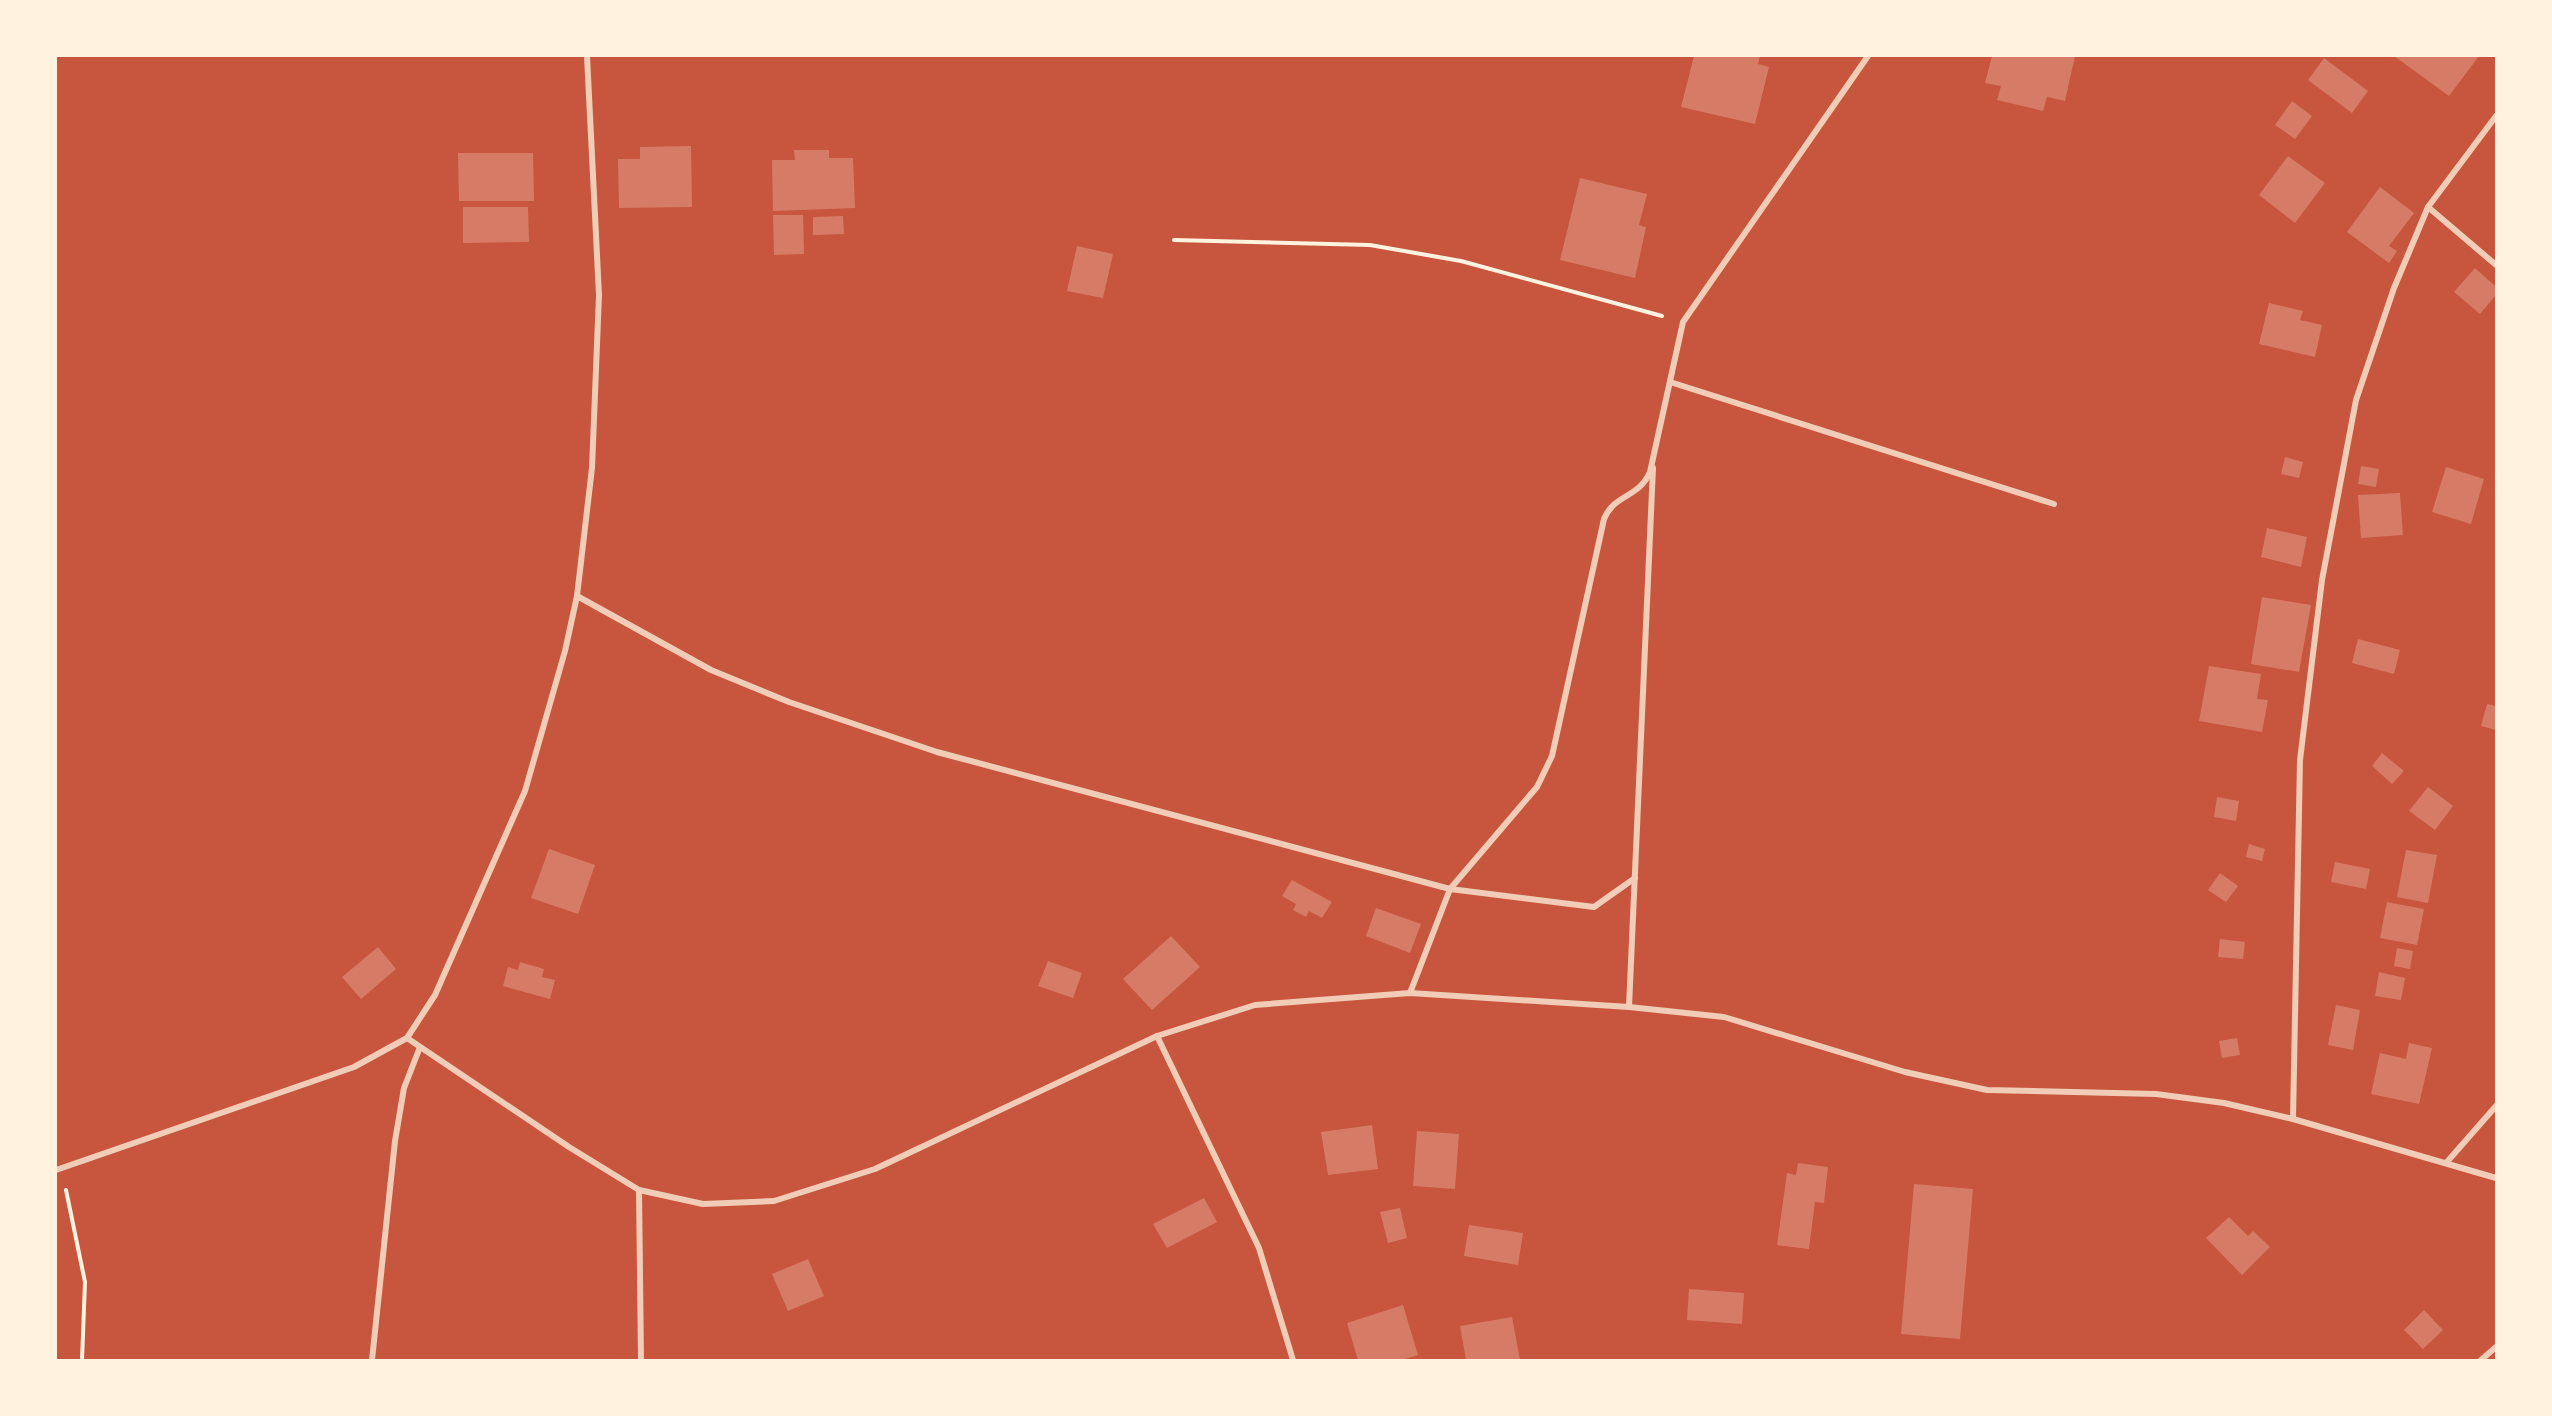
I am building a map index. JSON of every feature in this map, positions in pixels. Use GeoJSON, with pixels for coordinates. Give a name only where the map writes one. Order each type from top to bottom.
{"type":"FeatureCollection","features":[{"type":"Feature","properties":{"kind":"street"},"geometry":{"type":"LineString","coordinates":[[59,1169],[354,1067],[407,1038],[435,994],[525,790],[565,651],[577,596],[592,468],[599,295],[587,56]]}},
{"type":"Feature","properties":{"kind":"street"},"geometry":{"type":"LineString","coordinates":[[1410,993],[1450,889],[1537,787],[1552,756],[1604,519],[1616,503],[1640,489],[1650,472],[1683,322],[1868,56]]}},
{"type":"Feature","properties":{"kind":"street"},"geometry":{"type":"LineString","coordinates":[[2292,1119],[2300,760],[2322,580],[2356,400],[2394,288],[2428,207],[2496,116]]}},
{"type":"Feature","properties":{"kind":"street"},"geometry":{"type":"LineString","coordinates":[[2428,207],[2496,265]]}},
{"type":"Feature","properties":{"kind":"street"},"geometry":{"type":"LineString","coordinates":[[1670,382],[2054,504]]}},
{"type":"Feature","properties":{"kind":"street"},"geometry":{"type":"LineString","coordinates":[[1629,1007],[1653,458]]}},
{"type":"Feature","properties":{"kind":"street"},"geometry":{"type":"LineString","coordinates":[[577,596],[711,670],[789,702],[937,752],[1450,889],[1594,907],[1635,878]]}},
{"type":"Feature","properties":{"kind":"street"},"geometry":{"type":"LineString","coordinates":[[407,1038],[639,1190],[703,1204],[774,1201],[875,1169],[1157,1036],[1255,1005],[1410,993],[1629,1007],[1724,1017],[1905,1072],[1987,1090],[2156,1094],[2224,1103],[2292,1119],[2496,1178]]}},
{"type":"Feature","properties":{"kind":"street"},"geometry":{"type":"LineString","coordinates":[[1157,1036],[1259,1248],[1293,1360]]}},
{"type":"Feature","properties":{"kind":"street"},"geometry":{"type":"LineString","coordinates":[[372,1360],[395,1141],[404,1088],[420,1047]]}},
{"type":"Feature","properties":{"kind":"street"},"geometry":{"type":"LineString","coordinates":[[2446,1162],[2496,1106]]}},
{"type":"Feature","properties":{"kind":"street"},"geometry":{"type":"LineString","coordinates":[[639,1190],[640,1360]]}},
{"type":"Feature","properties":{"kind":"street"},"geometry":{"type":"LineString","coordinates":[[2481,1360],[2496,1347]]}},
{"type":"Feature","properties":{"kind":"path"},"geometry":{"type":"LineString","coordinates":[[1174,240],[1370,245],[1461,261],[1683,322]]}},
{"type":"Feature","properties":{"kind":"path"},"geometry":{"type":"LineString","coordinates":[[59,1169],[85,1281],[82,1360]]}},
{"type":"Feature","properties":{"kind":"building"},"geometry":{"type":"Polygon","coordinates":[[[1694,56],[1760,56],[1758,64],[1769,67],[1755,124],[1681,107],[1694,56]]]}},
{"type":"Feature","properties":{"kind":"building"},"geometry":{"type":"Polygon","coordinates":[[[1992,56],[2075,56],[2065,101],[2047,97],[2043,111],[1997,100],[2001,86],[1985,83],[1992,56]]]}},
{"type":"Feature","properties":{"kind":"building"},"geometry":{"type":"Polygon","coordinates":[[[2394,56],[2479,56],[2449,96],[2394,56]]]}},
{"type":"Feature","properties":{"kind":"building"},"geometry":{"type":"Polygon","coordinates":[[[2324,58],[2368,91],[2352,113],[2308,80],[2324,58]]]}},
{"type":"Feature","properties":{"kind":"building"},"geometry":{"type":"Polygon","coordinates":[[[2292,101],[2312,116],[2295,139],[2275,125],[2292,101]]]}},
{"type":"Feature","properties":{"kind":"building"},"geometry":{"type":"Polygon","coordinates":[[[691,146],[692,207],[619,208],[618,159],[640,159],[640,147],[691,146]]]}},
{"type":"Feature","properties":{"kind":"building"},"geometry":{"type":"Polygon","coordinates":[[[794,150],[829,150],[829,158],[853,158],[855,208],[773,211],[772,160],[795,160],[794,150]]]}},
{"type":"Feature","properties":{"kind":"building"},"geometry":{"type":"Polygon","coordinates":[[[458,153],[533,153],[534,201],[459,201],[458,153]]]}},
{"type":"Feature","properties":{"kind":"building"},"geometry":{"type":"Polygon","coordinates":[[[2288,156],[2325,183],[2295,223],[2259,195],[2288,156]]]}},
{"type":"Feature","properties":{"kind":"building"},"geometry":{"type":"Polygon","coordinates":[[[1580,178],[1647,194],[1639,225],[1646,227],[1635,278],[1560,260],[1580,178]]]}},
{"type":"Feature","properties":{"kind":"building"},"geometry":{"type":"Polygon","coordinates":[[[2380,187],[2414,213],[2389,246],[2397,251],[2389,263],[2347,232],[2380,187]]]}},
{"type":"Feature","properties":{"kind":"building"},"geometry":{"type":"Polygon","coordinates":[[[463,207],[528,207],[529,242],[463,243],[463,207]]]}},
{"type":"Feature","properties":{"kind":"building"},"geometry":{"type":"Polygon","coordinates":[[[773,215],[803,215],[804,254],[774,255],[773,215]]]}},
{"type":"Feature","properties":{"kind":"building"},"geometry":{"type":"Polygon","coordinates":[[[843,216],[844,234],[813,235],[813,217],[843,216]]]}},
{"type":"Feature","properties":{"kind":"building"},"geometry":{"type":"Polygon","coordinates":[[[1077,246],[1113,254],[1103,298],[1067,291],[1077,246]]]}},
{"type":"Feature","properties":{"kind":"building"},"geometry":{"type":"Polygon","coordinates":[[[2475,268],[2496,287],[2496,295],[2480,314],[2454,292],[2475,268]]]}},
{"type":"Feature","properties":{"kind":"building"},"geometry":{"type":"Polygon","coordinates":[[[2269,303],[2303,311],[2300,320],[2322,325],[2315,357],[2259,344],[2269,303]]]}},
{"type":"Feature","properties":{"kind":"building"},"geometry":{"type":"Polygon","coordinates":[[[2285,457],[2303,462],[2299,478],[2281,474],[2285,457]]]}},
{"type":"Feature","properties":{"kind":"building"},"geometry":{"type":"Polygon","coordinates":[[[2361,466],[2379,469],[2376,487],[2358,484],[2361,466]]]}},
{"type":"Feature","properties":{"kind":"building"},"geometry":{"type":"Polygon","coordinates":[[[2446,467],[2484,479],[2471,524],[2432,512],[2446,467]]]}},
{"type":"Feature","properties":{"kind":"building"},"geometry":{"type":"Polygon","coordinates":[[[2400,493],[2403,535],[2361,538],[2358,495],[2400,493]]]}},
{"type":"Feature","properties":{"kind":"building"},"geometry":{"type":"Polygon","coordinates":[[[2267,528],[2307,537],[2301,567],[2261,557],[2267,528]]]}},
{"type":"Feature","properties":{"kind":"building"},"geometry":{"type":"Polygon","coordinates":[[[2262,597],[2311,605],[2299,672],[2251,664],[2262,597]]]}},
{"type":"Feature","properties":{"kind":"building"},"geometry":{"type":"Polygon","coordinates":[[[2358,639],[2400,650],[2394,674],[2352,663],[2358,639]]]}},
{"type":"Feature","properties":{"kind":"building"},"geometry":{"type":"Polygon","coordinates":[[[2209,666],[2261,674],[2257,699],[2268,700],[2262,732],[2199,721],[2209,666]]]}},
{"type":"Feature","properties":{"kind":"building"},"geometry":{"type":"Polygon","coordinates":[[[2487,704],[2496,706],[2496,730],[2481,726],[2487,704]]]}},
{"type":"Feature","properties":{"kind":"building"},"geometry":{"type":"Polygon","coordinates":[[[2382,753],[2404,771],[2392,784],[2372,766],[2382,753]]]}},
{"type":"Feature","properties":{"kind":"building"},"geometry":{"type":"Polygon","coordinates":[[[2428,787],[2453,806],[2435,830],[2409,811],[2428,787]]]}},
{"type":"Feature","properties":{"kind":"building"},"geometry":{"type":"Polygon","coordinates":[[[2217,797],[2239,801],[2236,821],[2214,817],[2217,797]]]}},
{"type":"Feature","properties":{"kind":"building"},"geometry":{"type":"Polygon","coordinates":[[[2249,844],[2265,849],[2262,861],[2246,857],[2249,844]]]}},
{"type":"Feature","properties":{"kind":"building"},"geometry":{"type":"Polygon","coordinates":[[[549,849],[595,865],[578,914],[531,898],[549,849]]]}},
{"type":"Feature","properties":{"kind":"building"},"geometry":{"type":"Polygon","coordinates":[[[2406,850],[2437,855],[2428,903],[2397,897],[2406,850]]]}},
{"type":"Feature","properties":{"kind":"building"},"geometry":{"type":"Polygon","coordinates":[[[2335,862],[2370,869],[2366,889],[2331,882],[2335,862]]]}},
{"type":"Feature","properties":{"kind":"building"},"geometry":{"type":"Polygon","coordinates":[[[2220,873],[2238,886],[2226,902],[2208,890],[2220,873]]]}},
{"type":"Feature","properties":{"kind":"building"},"geometry":{"type":"Polygon","coordinates":[[[1292,880],[1332,902],[1322,918],[1309,911],[1306,917],[1293,910],[1296,904],[1282,896],[1292,880]]]}},
{"type":"Feature","properties":{"kind":"building"},"geometry":{"type":"Polygon","coordinates":[[[2387,902],[2424,909],[2417,945],[2380,938],[2387,902]]]}},
{"type":"Feature","properties":{"kind":"building"},"geometry":{"type":"Polygon","coordinates":[[[1376,908],[1421,924],[1410,953],[1366,936],[1376,908]]]}},
{"type":"Feature","properties":{"kind":"building"},"geometry":{"type":"Polygon","coordinates":[[[1171,936],[1200,967],[1152,1010],[1123,979],[1171,936]]]}},
{"type":"Feature","properties":{"kind":"building"},"geometry":{"type":"Polygon","coordinates":[[[2220,939],[2245,942],[2243,959],[2218,957],[2220,939]]]}},
{"type":"Feature","properties":{"kind":"building"},"geometry":{"type":"Polygon","coordinates":[[[378,947],[396,969],[361,999],[342,977],[378,947]]]}},
{"type":"Feature","properties":{"kind":"building"},"geometry":{"type":"Polygon","coordinates":[[[2397,948],[2413,951],[2410,969],[2394,966],[2397,948]]]}},
{"type":"Feature","properties":{"kind":"building"},"geometry":{"type":"Polygon","coordinates":[[[1048,961],[1082,973],[1073,998],[1038,986],[1048,961]]]}},
{"type":"Feature","properties":{"kind":"building"},"geometry":{"type":"Polygon","coordinates":[[[520,962],[544,969],[542,977],[555,980],[550,999],[503,986],[508,967],[518,970],[520,962]]]}},
{"type":"Feature","properties":{"kind":"building"},"geometry":{"type":"Polygon","coordinates":[[[2379,972],[2405,978],[2401,1000],[2375,996],[2379,972]]]}},
{"type":"Feature","properties":{"kind":"building"},"geometry":{"type":"Polygon","coordinates":[[[2336,1005],[2360,1010],[2353,1050],[2328,1045],[2336,1005]]]}},
{"type":"Feature","properties":{"kind":"building"},"geometry":{"type":"Polygon","coordinates":[[[2237,1038],[2240,1055],[2222,1058],[2219,1041],[2237,1038]]]}},
{"type":"Feature","properties":{"kind":"building"},"geometry":{"type":"Polygon","coordinates":[[[2409,1043],[2432,1048],[2419,1104],[2371,1094],[2380,1053],[2406,1059],[2409,1043]]]}},
{"type":"Feature","properties":{"kind":"building"},"geometry":{"type":"Polygon","coordinates":[[[1372,1125],[1378,1169],[1328,1175],[1321,1132],[1372,1125]]]}},
{"type":"Feature","properties":{"kind":"building"},"geometry":{"type":"Polygon","coordinates":[[[1417,1131],[1459,1134],[1455,1189],[1413,1186],[1417,1131]]]}},
{"type":"Feature","properties":{"kind":"building"},"geometry":{"type":"Polygon","coordinates":[[[1798,1163],[1828,1167],[1824,1203],[1815,1202],[1809,1249],[1777,1245],[1787,1173],[1796,1175],[1798,1163]]]}},
{"type":"Feature","properties":{"kind":"building"},"geometry":{"type":"Polygon","coordinates":[[[1914,1184],[1973,1189],[1960,1339],[1901,1334],[1914,1184]]]}},
{"type":"Feature","properties":{"kind":"building"},"geometry":{"type":"Polygon","coordinates":[[[1204,1198],[1217,1222],[1167,1248],[1153,1224],[1204,1198]]]}},
{"type":"Feature","properties":{"kind":"building"},"geometry":{"type":"Polygon","coordinates":[[[1400,1208],[1407,1238],[1388,1243],[1380,1212],[1400,1208]]]}},
{"type":"Feature","properties":{"kind":"building"},"geometry":{"type":"Polygon","coordinates":[[[2229,1217],[2248,1236],[2253,1231],[2270,1247],[2242,1275],[2206,1238],[2229,1217]]]}},
{"type":"Feature","properties":{"kind":"building"},"geometry":{"type":"Polygon","coordinates":[[[1469,1225],[1523,1233],[1518,1265],[1464,1256],[1469,1225]]]}},
{"type":"Feature","properties":{"kind":"building"},"geometry":{"type":"Polygon","coordinates":[[[808,1259],[824,1296],[788,1311],[772,1274],[808,1259]]]}},
{"type":"Feature","properties":{"kind":"building"},"geometry":{"type":"Polygon","coordinates":[[[1689,1289],[1744,1293],[1742,1324],[1687,1320],[1689,1289]]]}},
{"type":"Feature","properties":{"kind":"building"},"geometry":{"type":"Polygon","coordinates":[[[1403,1305],[1418,1355],[1402,1360],[1358,1360],[1347,1323],[1403,1305]]]}},
{"type":"Feature","properties":{"kind":"building"},"geometry":{"type":"Polygon","coordinates":[[[2424,1310],[2443,1330],[2423,1349],[2404,1330],[2424,1310]]]}},
{"type":"Feature","properties":{"kind":"building"},"geometry":{"type":"Polygon","coordinates":[[[1512,1317],[1520,1360],[1466,1360],[1460,1326],[1512,1317]]]}}]}
